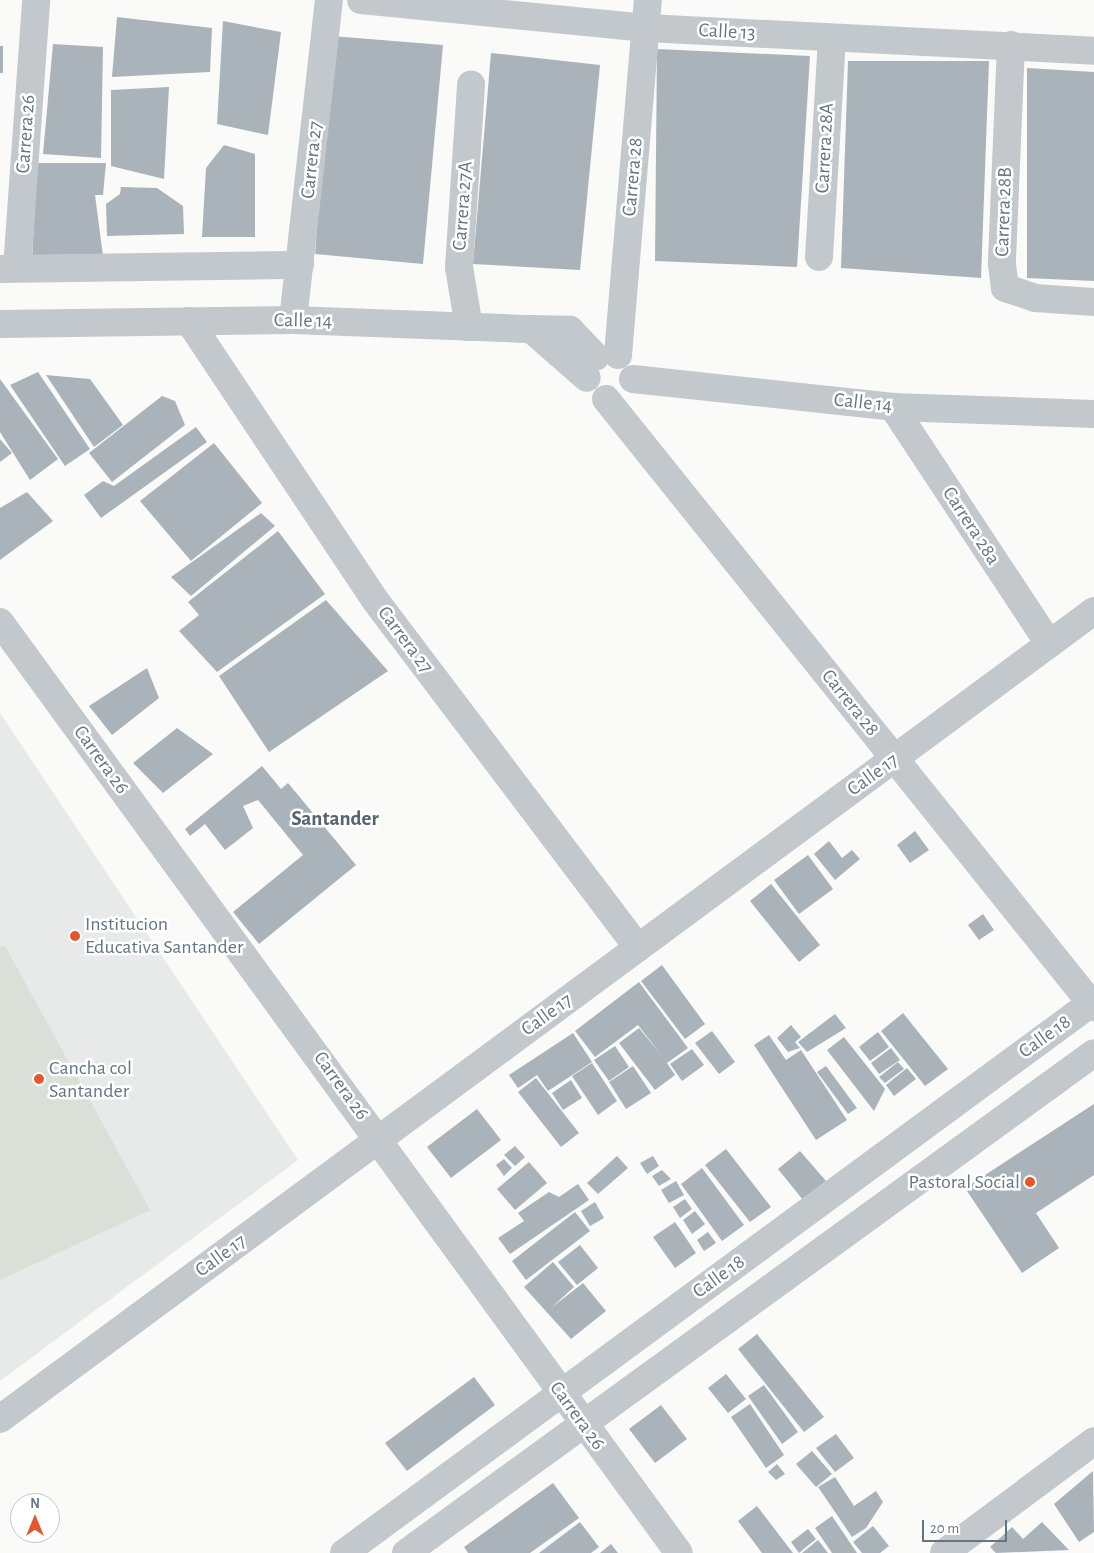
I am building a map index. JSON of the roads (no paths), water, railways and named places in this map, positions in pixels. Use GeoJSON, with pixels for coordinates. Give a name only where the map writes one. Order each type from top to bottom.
{"type":"FeatureCollection","features":[{"type":"Feature","properties":{"kind":"street","name":"Carrera 26"},"geometry":{"type":"LineString","coordinates":[[8,269],[36,0]]}},
{"type":"Feature","properties":{"kind":"street","name":"Carrera 27"},"geometry":{"type":"LineString","coordinates":[[293,320],[329,0]]}},
{"type":"Feature","properties":{"kind":"street","name":"Calle 13"},"geometry":{"type":"LineString","coordinates":[[360,0],[646,28],[1094,50]]}},
{"type":"Feature","properties":{"kind":"street","name":"Carrera 28"},"geometry":{"type":"LineString","coordinates":[[600,363],[646,28],[648,0]]}},
{"type":"Feature","properties":{"kind":"street","name":"Carrera 28A"},"geometry":{"type":"LineString","coordinates":[[819,257],[832,38]]}},
{"type":"Feature","properties":{"kind":"street","name":"Carrera 28B"},"geometry":{"type":"LineString","coordinates":[[1011,45],[1003,283],[1018,295],[1094,302]]}},
{"type":"Feature","properties":{"kind":"street","name":"Carrera 27A"},"geometry":{"type":"LineString","coordinates":[[469,327],[460,267],[471,84]]}},
{"type":"Feature","properties":{"kind":"street"},"geometry":{"type":"LineString","coordinates":[[8,269],[300,265]]}},
{"type":"Feature","properties":{"kind":"street","name":"Calle 14"},"geometry":{"type":"LineString","coordinates":[[0,324],[293,320],[531,329],[600,363]]}},
{"type":"Feature","properties":{"kind":"street","name":"Carrera 27"},"geometry":{"type":"LineString","coordinates":[[189,321],[375,600],[638,948]]}},
{"type":"Feature","properties":{"kind":"street"},"geometry":{"type":"LineString","coordinates":[[600,363],[630,364],[633,379],[627,392],[606,400],[592,392],[600,363]]}},
{"type":"Feature","properties":{"kind":"street","name":"Calle 14"},"geometry":{"type":"LineString","coordinates":[[633,379],[893,406],[1094,414]]}},
{"type":"Feature","properties":{"kind":"street","name":"Carrera 28"},"geometry":{"type":"LineString","coordinates":[[606,400],[1093,1004]]}},
{"type":"Feature","properties":{"kind":"street","name":"Carrera 28a"},"geometry":{"type":"LineString","coordinates":[[893,406],[1049,644]]}},
{"type":"Feature","properties":{"kind":"street","name":"Calle 17"},"geometry":{"type":"LineString","coordinates":[[0,1419],[1094,611]]}},
{"type":"Feature","properties":{"kind":"street","name":"Carrera 26"},"geometry":{"type":"LineString","coordinates":[[0,622],[380,1139],[560,1393],[679,1553]]}},
{"type":"Feature","properties":{"kind":"street","name":"Calle 18"},"geometry":{"type":"LineString","coordinates":[[344,1553],[1093,1004]]}},
{"type":"Feature","properties":{"kind":"street","name":"Calle 18"},"geometry":{"type":"LineString","coordinates":[[406,1553],[581,1422],[1094,1053]]}},
{"type":"Feature","properties":{"kind":"street"},"geometry":{"type":"LineString","coordinates":[[944,1553],[1094,1441]]}},
{"type":"Feature","properties":{"kind":"place","name":"Institucion Educativa Santander"},"geometry":{"type":"Point","coordinates":[75,936]}},
{"type":"Feature","properties":{"kind":"place","name":"Cancha col Santander"},"geometry":{"type":"Point","coordinates":[39,1079]}},
{"type":"Feature","properties":{"kind":"place","name":"Pastoral Social"},"geometry":{"type":"Point","coordinates":[1030,1182]}},
{"type":"Feature","properties":{"kind":"district","name":"Santander"},"geometry":{"type":"Point","coordinates":[335,819]}}]}
